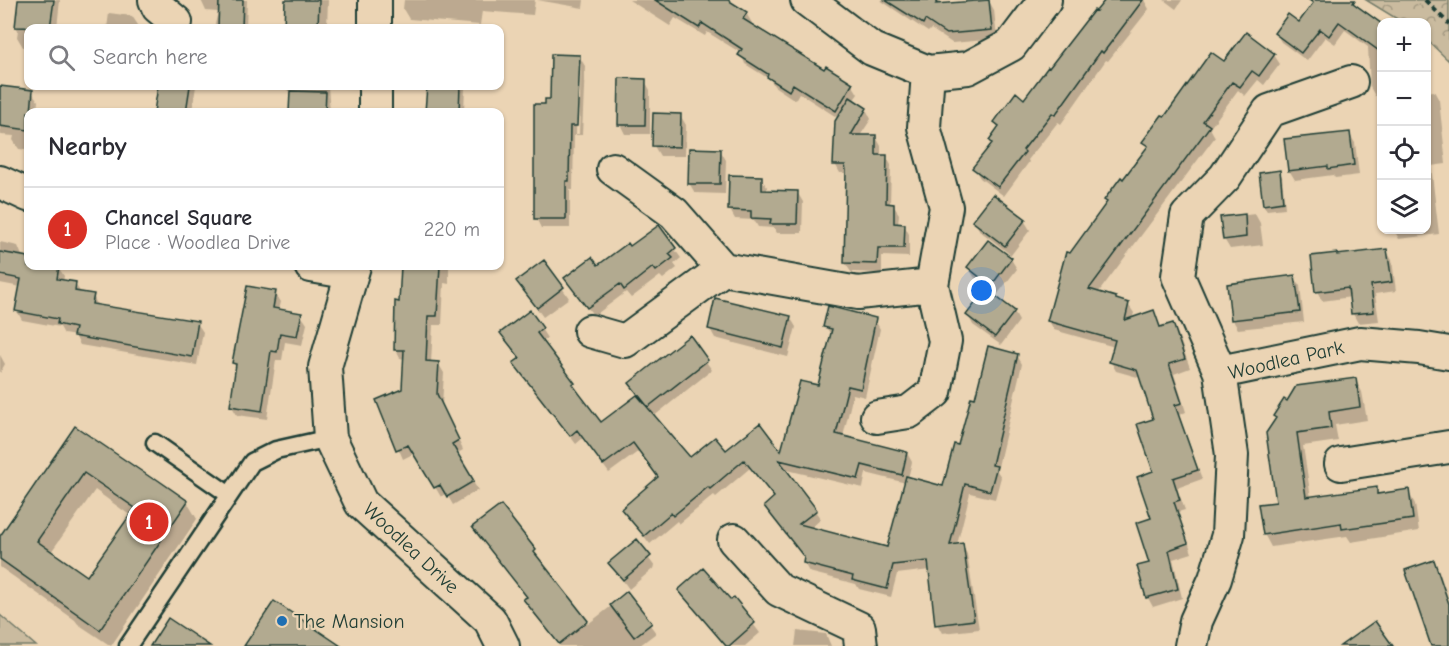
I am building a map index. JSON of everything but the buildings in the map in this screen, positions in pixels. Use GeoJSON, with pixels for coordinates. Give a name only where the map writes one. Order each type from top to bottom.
{"type":"FeatureCollection","features":[{"type":"Feature","properties":{"kind":"street"},"geometry":{"type":"LineString","coordinates":[[375,0],[375,24]]}},
{"type":"Feature","properties":{"kind":"street"},"geometry":{"type":"LineString","coordinates":[[807,0],[872,50],[928,72],[968,68],[1011,45],[1045,0]]}},
{"type":"Feature","properties":{"kind":"street"},"geometry":{"type":"LineString","coordinates":[[877,417],[909,412],[935,392],[945,341],[932,285],[946,207],[924,127],[928,72]]}},
{"type":"Feature","properties":{"kind":"street"},"geometry":{"type":"LineString","coordinates":[[1220,372],[1178,276],[1186,216],[1226,177],[1269,111],[1351,82]]}},
{"type":"Feature","properties":{"kind":"street"},"geometry":{"type":"LineString","coordinates":[[375,90],[375,108]]}},
{"type":"Feature","properties":{"kind":"street"},"geometry":{"type":"LineString","coordinates":[[613,169],[675,213],[723,269],[858,292],[932,285]]}},
{"type":"Feature","properties":{"kind":"street"},"geometry":{"type":"LineString","coordinates":[[0,182],[24,193]]}},
{"type":"Feature","properties":{"kind":"street"},"geometry":{"type":"LineString","coordinates":[[590,331],[625,340],[723,269]]}},
{"type":"Feature","properties":{"kind":"street","name":"Woodlea Drive"},"geometry":{"type":"LineString","coordinates":[[353,270],[325,367],[330,438],[361,503],[490,620],[503,646]]}},
{"type":"Feature","properties":{"kind":"street","name":"Woodlea Park"},"geometry":{"type":"LineString","coordinates":[[1191,646],[1196,621],[1215,579],[1228,534],[1232,455],[1220,372],[1360,343],[1449,353]]}},
{"type":"Feature","properties":{"kind":"street"},"geometry":{"type":"LineString","coordinates":[[1341,464],[1449,447]]}},
{"type":"Feature","properties":{"kind":"street"},"geometry":{"type":"LineString","coordinates":[[734,540],[778,590],[859,628],[861,646]]}},
{"type":"Feature","properties":{"kind":"lane"},"geometry":{"type":"LineString","coordinates":[[128,646],[228,494],[252,462],[276,450],[330,438]]}},
{"type":"Feature","properties":{"kind":"lane"},"geometry":{"type":"LineString","coordinates":[[155,443],[228,494]]}},
{"type":"Feature","properties":{"kind":"path"},"geometry":{"type":"LineString","coordinates":[[1425,0],[1449,24]]}},
{"type":"Feature","properties":{"kind":"green space"},"geometry":{"type":"Polygon","coordinates":[[[1366,0],[1449,0],[1449,61],[1431,44],[1431,18],[1395,18],[1366,0]]]}},
{"type":"Feature","properties":{"kind":"green space"},"geometry":{"type":"Polygon","coordinates":[[[0,615],[36,646],[0,646],[0,615]]]}},
{"type":"Feature","properties":{"kind":"place","name":"Chancel Square"},"geometry":{"type":"Point","coordinates":[149,522]}},
{"type":"Feature","properties":{"kind":"place","name":"The Mansion"},"geometry":{"type":"Point","coordinates":[282,621]}}]}
